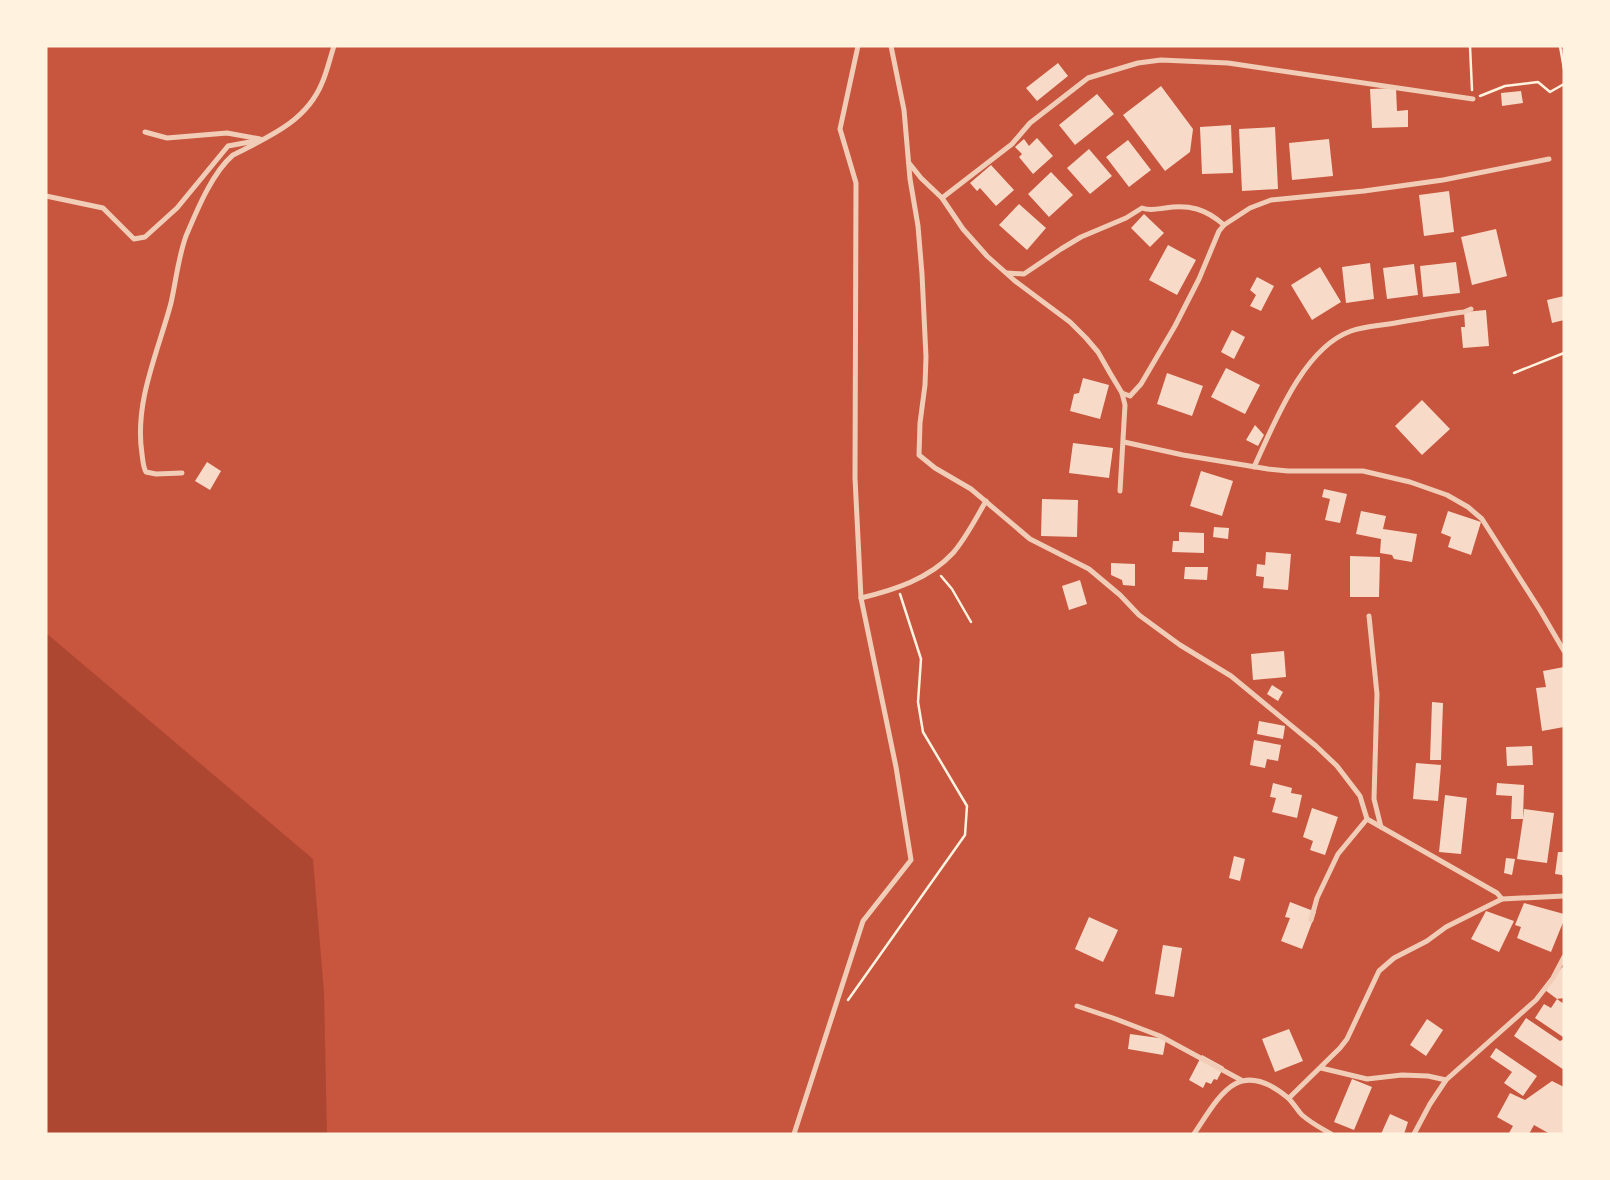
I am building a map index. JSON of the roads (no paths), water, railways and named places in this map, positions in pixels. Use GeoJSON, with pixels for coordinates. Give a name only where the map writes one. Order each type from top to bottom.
{"type":"FeatureCollection","features":[{"type":"Feature","properties":{"kind":"street"},"geometry":{"type":"LineString","coordinates":[[182,473],[150,474],[144,469],[139,436],[147,382],[169,308],[181,252],[202,201],[227,160],[294,120],[310,105],[322,84],[334,46]]}},
{"type":"Feature","properties":{"kind":"street"},"geometry":{"type":"LineString","coordinates":[[794,1134],[863,921],[912,860],[896,768],[861,598],[855,478],[856,182],[840,129],[858,46]]}},
{"type":"Feature","properties":{"kind":"street"},"geometry":{"type":"LineString","coordinates":[[891,46],[904,110],[910,179],[920,244],[926,339],[925,385],[920,423],[919,455],[935,468],[971,489],[1030,539],[1089,569],[1120,595],[1139,615],[1180,645],[1231,676],[1316,746],[1337,766],[1360,796],[1367,819],[1497,893],[1502,899]]}},
{"type":"Feature","properties":{"kind":"street"},"geometry":{"type":"LineString","coordinates":[[942,198],[1012,144],[1030,123],[1088,78],[1138,63],[1161,60],[1228,62],[1473,99]]}},
{"type":"Feature","properties":{"kind":"street"},"geometry":{"type":"LineString","coordinates":[[145,132],[167,138],[226,133],[263,140]]}},
{"type":"Feature","properties":{"kind":"street"},"geometry":{"type":"LineString","coordinates":[[46,196],[102,208],[134,238],[145,237],[177,208],[228,146],[263,140]]}},
{"type":"Feature","properties":{"kind":"street"},"geometry":{"type":"LineString","coordinates":[[1122,393],[1130,396],[1151,368],[1189,299],[1219,231],[1224,225],[1250,208],[1271,200],[1364,191],[1443,180],[1549,158]]}},
{"type":"Feature","properties":{"kind":"street"},"geometry":{"type":"LineString","coordinates":[[909,162],[921,178],[942,198],[976,245],[1015,281],[1028,289],[1078,329],[1098,352],[1122,393],[1125,405],[1120,491]]}},
{"type":"Feature","properties":{"kind":"street"},"geometry":{"type":"LineString","coordinates":[[1007,273],[1024,274],[1061,248],[1081,237],[1126,218],[1142,208],[1147,210],[1179,207],[1197,208],[1213,215],[1224,225]]}},
{"type":"Feature","properties":{"kind":"street"},"geometry":{"type":"LineString","coordinates":[[1254,467],[1293,388],[1306,368],[1328,345],[1351,331],[1371,326],[1464,312],[1471,309]]}},
{"type":"Feature","properties":{"kind":"street"},"geometry":{"type":"LineString","coordinates":[[1124,442],[1254,467],[1288,471],[1363,471],[1410,482],[1447,495],[1468,507],[1482,519],[1564,651]]}},
{"type":"Feature","properties":{"kind":"street"},"geometry":{"type":"LineString","coordinates":[[861,598],[897,588],[935,569],[954,552],[986,501]]}},
{"type":"Feature","properties":{"kind":"street"},"geometry":{"type":"LineString","coordinates":[[1369,616],[1377,694],[1374,799],[1381,827]]}},
{"type":"Feature","properties":{"kind":"street"},"geometry":{"type":"LineString","coordinates":[[1311,920],[1317,898],[1338,854],[1367,819]]}},
{"type":"Feature","properties":{"kind":"street"},"geometry":{"type":"LineString","coordinates":[[1289,1098],[1321,1068],[1347,1039],[1379,971],[1394,958],[1427,941],[1446,927],[1502,899],[1564,896]]}},
{"type":"Feature","properties":{"kind":"street"},"geometry":{"type":"LineString","coordinates":[[1414,1134],[1430,1104],[1446,1080],[1536,1000],[1553,978],[1564,957]]}},
{"type":"Feature","properties":{"kind":"street"},"geometry":{"type":"LineString","coordinates":[[1077,1006],[1160,1036],[1240,1080]]}},
{"type":"Feature","properties":{"kind":"street"},"geometry":{"type":"LineString","coordinates":[[1321,1068],[1367,1079],[1402,1075],[1428,1076],[1446,1080]]}},
{"type":"Feature","properties":{"kind":"street"},"geometry":{"type":"LineString","coordinates":[[1194,1134],[1224,1093],[1240,1080],[1249,1079],[1258,1081],[1289,1098],[1302,1114],[1331,1134]]}}]}
